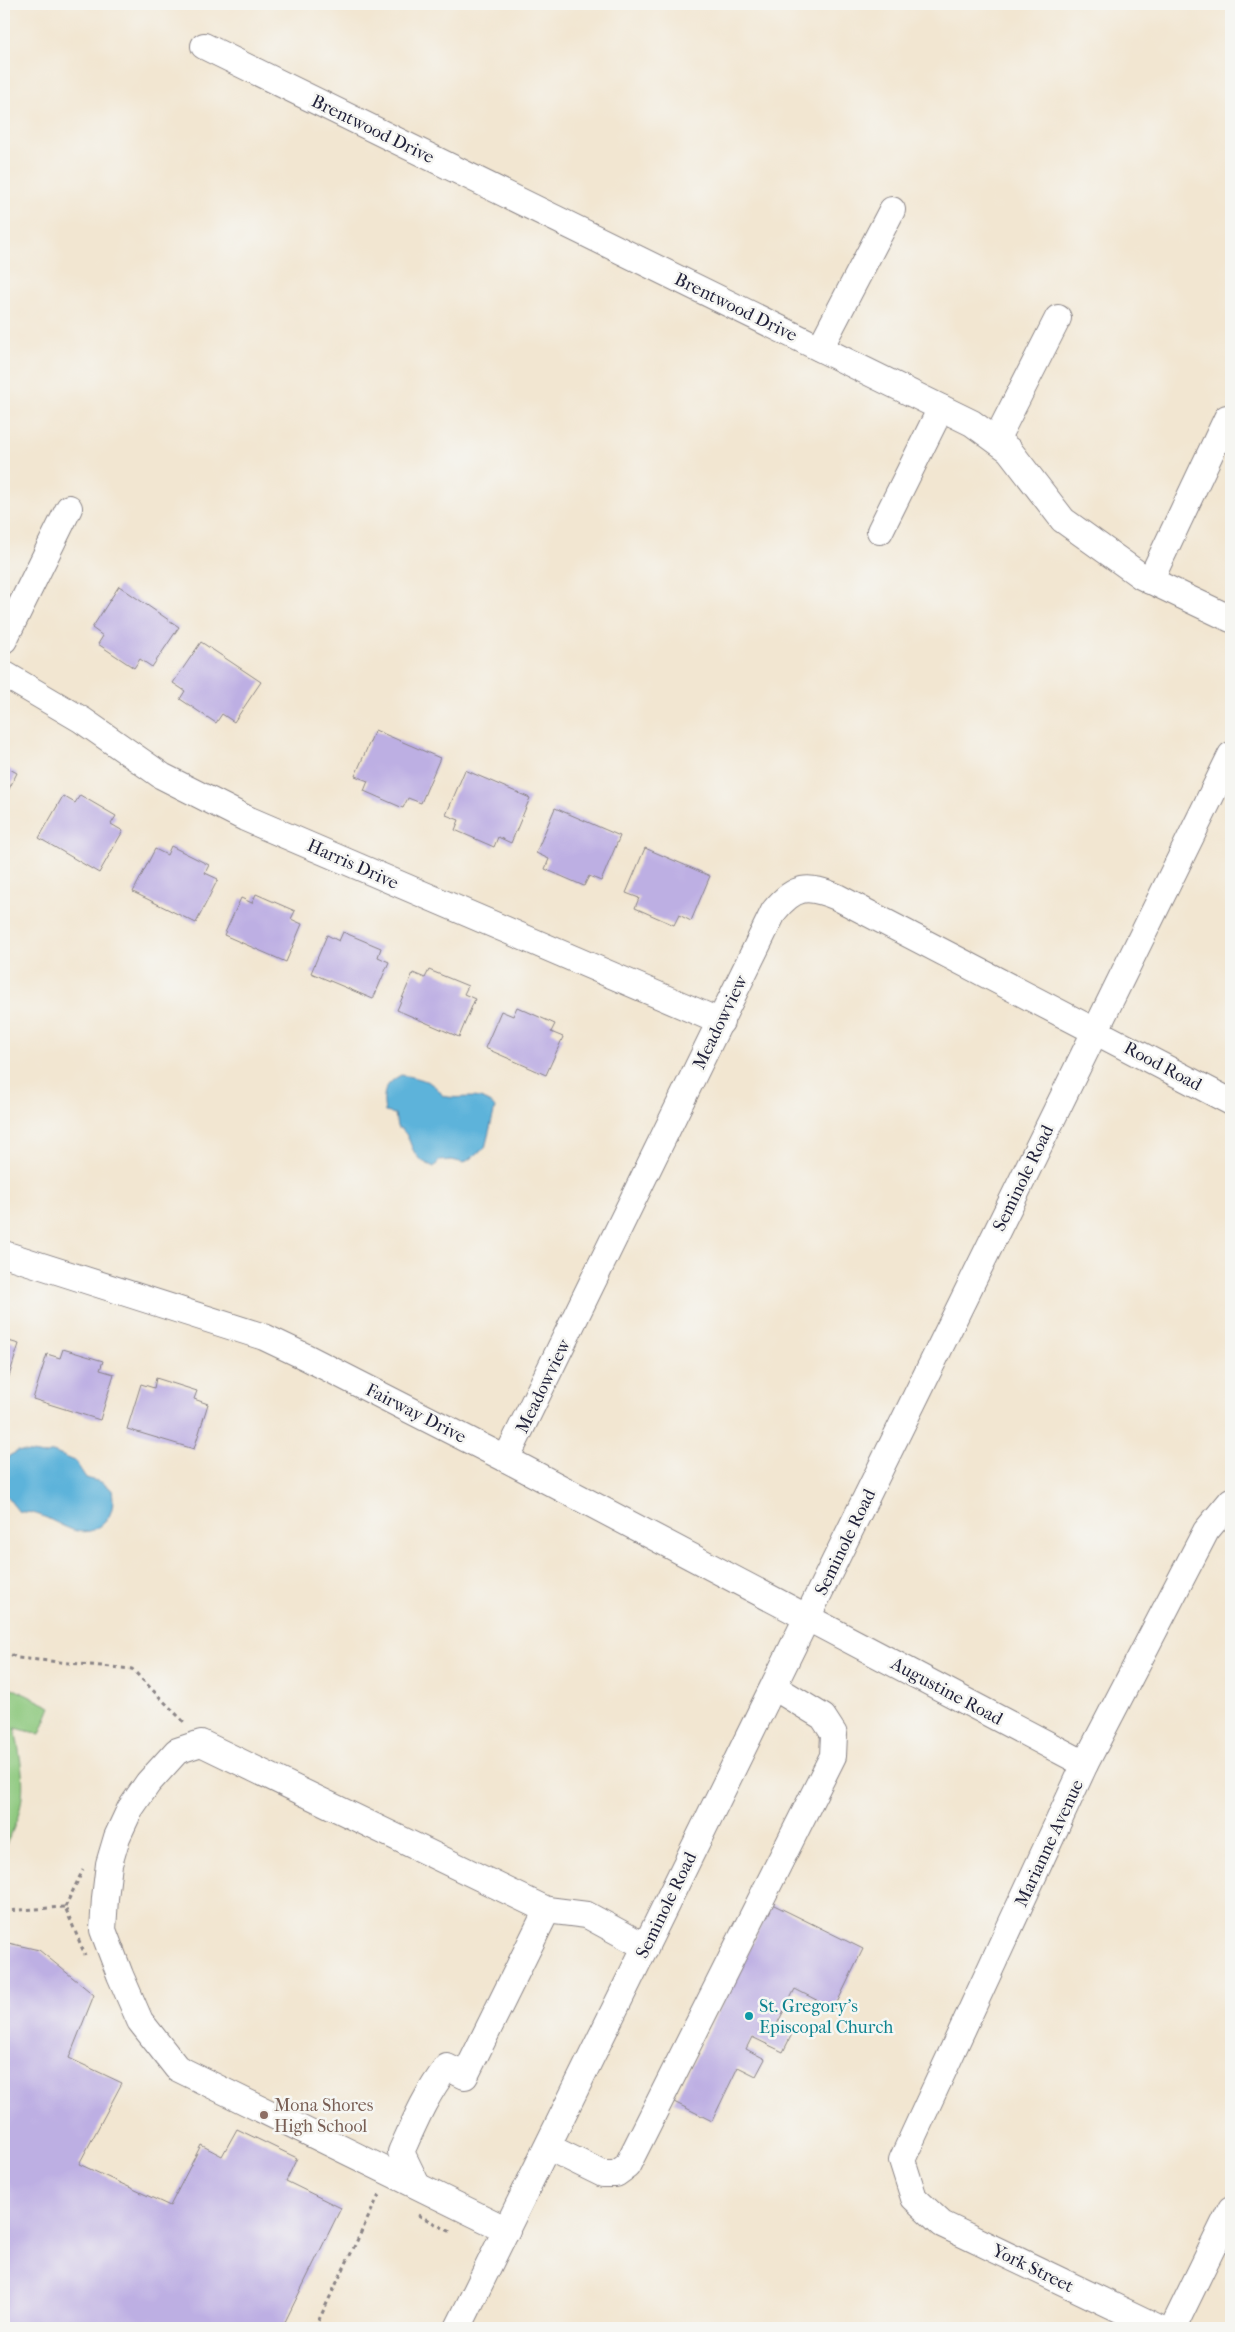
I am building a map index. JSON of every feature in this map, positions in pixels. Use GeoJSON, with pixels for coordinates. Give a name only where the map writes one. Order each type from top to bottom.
{"type":"FeatureCollection","features":[{"type":"Feature","properties":{"kind":"street","name":"Brentwood Drive"},"geometry":{"type":"LineString","coordinates":[[204,46],[972,423],[1008,450],[1063,520],[1150,581],[1231,619]]}},
{"type":"Feature","properties":{"kind":"street"},"geometry":{"type":"LineString","coordinates":[[820,348],[892,210]]}},
{"type":"Feature","properties":{"kind":"street"},"geometry":{"type":"LineString","coordinates":[[996,440],[1058,318]]}},
{"type":"Feature","properties":{"kind":"street"},"geometry":{"type":"LineString","coordinates":[[880,531],[941,408]]}},
{"type":"Feature","properties":{"kind":"street"},"geometry":{"type":"LineString","coordinates":[[1150,581],[1227,418]]}},
{"type":"Feature","properties":{"kind":"street"},"geometry":{"type":"LineString","coordinates":[[4,640],[69,508]]}},
{"type":"Feature","properties":{"kind":"street","name":"Harris Drive"},"geometry":{"type":"LineString","coordinates":[[4,674],[82,720],[162,776],[202,798],[721,1022]]}},
{"type":"Feature","properties":{"kind":"street","name":"Seminole Road"},"geometry":{"type":"LineString","coordinates":[[458,2328],[1231,755]]}},
{"type":"Feature","properties":{"kind":"street","name":"Meadowview"},"geometry":{"type":"LineString","coordinates":[[506,1459],[774,911],[792,892],[804,889],[820,890],[837,897],[1095,1031]]}},
{"type":"Feature","properties":{"kind":"street","name":"Rood Road"},"geometry":{"type":"LineString","coordinates":[[1095,1031],[1231,1102]]}},
{"type":"Feature","properties":{"kind":"street","name":"Fairway Drive"},"geometry":{"type":"LineString","coordinates":[[4,1254],[264,1337],[506,1459],[808,1618]]}},
{"type":"Feature","properties":{"kind":"street","name":"Marianne Avenue"},"geometry":{"type":"LineString","coordinates":[[914,2198],[902,2160],[1085,1764],[1206,1531],[1231,1501]]}},
{"type":"Feature","properties":{"kind":"street","name":"Augustine Road"},"geometry":{"type":"LineString","coordinates":[[808,1618],[1085,1764]]}},
{"type":"Feature","properties":{"kind":"street"},"geometry":{"type":"LineString","coordinates":[[548,2147],[603,2174],[616,2174],[627,2166],[832,1756],[834,1734],[823,1717],[774,1687]]}},
{"type":"Feature","properties":{"kind":"street"},"geometry":{"type":"LineString","coordinates":[[507,2230],[177,2068],[140,2022],[103,1930],[109,1864],[130,1809],[148,1783],[177,1751],[202,1743],[547,1910],[587,1915],[646,1947]]}},
{"type":"Feature","properties":{"kind":"street"},"geometry":{"type":"LineString","coordinates":[[417,2185],[401,2152],[430,2088],[447,2067],[465,2076],[547,1910]]}},
{"type":"Feature","properties":{"kind":"street","name":"York Street"},"geometry":{"type":"LineString","coordinates":[[914,2198],[942,2224],[1158,2328]]}},
{"type":"Feature","properties":{"kind":"street"},"geometry":{"type":"LineString","coordinates":[[1173,2328],[1231,2209]]}},
{"type":"Feature","properties":{"kind":"path"},"geometry":{"type":"LineString","coordinates":[[4,1651],[18,1658],[132,1668],[189,1727]]}},
{"type":"Feature","properties":{"kind":"path"},"geometry":{"type":"LineString","coordinates":[[315,2328],[390,2172]]}},
{"type":"Feature","properties":{"kind":"green space"},"geometry":{"type":"Polygon","coordinates":[[[4,1684],[51,1707],[40,1734],[15,1728],[21,1761],[23,1789],[18,1816],[4,1848],[4,1684]]]}},
{"type":"Feature","properties":{"kind":"water"},"geometry":{"type":"Polygon","coordinates":[[[401,1075],[430,1083],[443,1096],[478,1098],[490,1103],[495,1108],[485,1148],[464,1163],[452,1160],[439,1161],[434,1167],[420,1159],[414,1152],[405,1133],[397,1127],[395,1114],[385,1112],[384,1094],[391,1082],[401,1075]]]}},
{"type":"Feature","properties":{"kind":"water"},"geometry":{"type":"Polygon","coordinates":[[[18,1451],[44,1455],[53,1452],[75,1461],[86,1478],[101,1482],[112,1490],[112,1508],[104,1523],[94,1530],[84,1532],[63,1526],[42,1516],[19,1512],[4,1493],[4,1465],[9,1456],[18,1451]]]}},
{"type":"Feature","properties":{"kind":"building"},"geometry":{"type":"Polygon","coordinates":[[[119,586],[179,627],[152,667],[140,659],[134,668],[98,644],[103,636],[92,628],[119,586]]]}},
{"type":"Feature","properties":{"kind":"building"},"geometry":{"type":"Polygon","coordinates":[[[201,642],[261,682],[234,722],[222,714],[216,723],[180,699],[185,691],[173,683],[201,642]]]}},
{"type":"Feature","properties":{"kind":"building"},"geometry":{"type":"Polygon","coordinates":[[[375,730],[440,758],[421,803],[408,798],[403,808],[364,791],[368,781],[355,776],[375,730]]]}},
{"type":"Feature","properties":{"kind":"building"},"geometry":{"type":"Polygon","coordinates":[[[4,766],[17,773],[4,799],[4,766]]]}},
{"type":"Feature","properties":{"kind":"building"},"geometry":{"type":"Polygon","coordinates":[[[465,770],[530,798],[511,843],[498,837],[494,847],[455,830],[459,820],[446,815],[465,770]]]}},
{"type":"Feature","properties":{"kind":"building"},"geometry":{"type":"Polygon","coordinates":[[[80,795],[116,816],[111,824],[123,831],[99,873],[39,838],[63,796],[75,803],[80,795]]]}},
{"type":"Feature","properties":{"kind":"building"},"geometry":{"type":"Polygon","coordinates":[[[555,808],[620,836],[601,881],[589,876],[584,886],[545,869],[549,859],[536,853],[555,808]]]}},
{"type":"Feature","properties":{"kind":"building"},"geometry":{"type":"Polygon","coordinates":[[[171,846],[209,865],[205,873],[218,879],[196,923],[133,892],[155,849],[167,855],[171,846]]]}},
{"type":"Feature","properties":{"kind":"building"},"geometry":{"type":"Polygon","coordinates":[[[645,848],[710,876],[691,921],[679,915],[674,925],[635,908],[639,898],[626,893],[645,848]]]}},
{"type":"Feature","properties":{"kind":"building"},"geometry":{"type":"Polygon","coordinates":[[[256,894],[295,911],[291,919],[302,924],[286,962],[224,935],[241,898],[252,903],[256,894]]]}},
{"type":"Feature","properties":{"kind":"building"},"geometry":{"type":"Polygon","coordinates":[[[343,932],[381,948],[378,957],[389,962],[373,999],[311,973],[327,935],[339,941],[343,932]]]}},
{"type":"Feature","properties":{"kind":"building"},"geometry":{"type":"Polygon","coordinates":[[[429,970],[468,986],[464,994],[475,999],[459,1037],[397,1010],[413,973],[425,978],[429,970]]]}},
{"type":"Feature","properties":{"kind":"building"},"geometry":{"type":"Polygon","coordinates":[[[517,1007],[555,1024],[551,1032],[563,1037],[546,1075],[485,1048],[501,1011],[513,1016],[517,1007]]]}},
{"type":"Feature","properties":{"kind":"building"},"geometry":{"type":"Polygon","coordinates":[[[4,1330],[8,1331],[5,1340],[19,1344],[4,1392],[4,1330]]]}},
{"type":"Feature","properties":{"kind":"building"},"geometry":{"type":"Polygon","coordinates":[[[63,1349],[103,1361],[100,1370],[114,1374],[100,1420],[33,1399],[47,1354],[60,1358],[63,1349]]]}},
{"type":"Feature","properties":{"kind":"building"},"geometry":{"type":"Polygon","coordinates":[[[156,1378],[197,1391],[194,1399],[208,1404],[194,1449],[127,1429],[141,1384],[154,1388],[156,1378]]]}},
{"type":"Feature","properties":{"kind":"building","name":"St. Gregory's Episcopal Church"},"geometry":{"type":"Polygon","coordinates":[[[772,1904],[863,1949],[834,2009],[795,1989],[777,2024],[793,2032],[783,2052],[752,2037],[746,2049],[765,2059],[756,2076],[738,2067],[712,2121],[674,2102],[772,1904]]]}},
{"type":"Feature","properties":{"kind":"building"},"geometry":{"type":"Polygon","coordinates":[[[4,1942],[39,1950],[94,1995],[69,2058],[122,2083],[79,2164],[170,2206],[201,2145],[222,2156],[237,2129],[297,2158],[286,2181],[341,2208],[282,2328],[4,2328],[4,1942]]]}},
{"type":"Feature","properties":{"kind":"place","name":"St. Gregory's Episcopal Church"},"geometry":{"type":"Point","coordinates":[749,2016]}},
{"type":"Feature","properties":{"kind":"place","name":"Mona Shores High School"},"geometry":{"type":"Point","coordinates":[264,2115]}}]}
